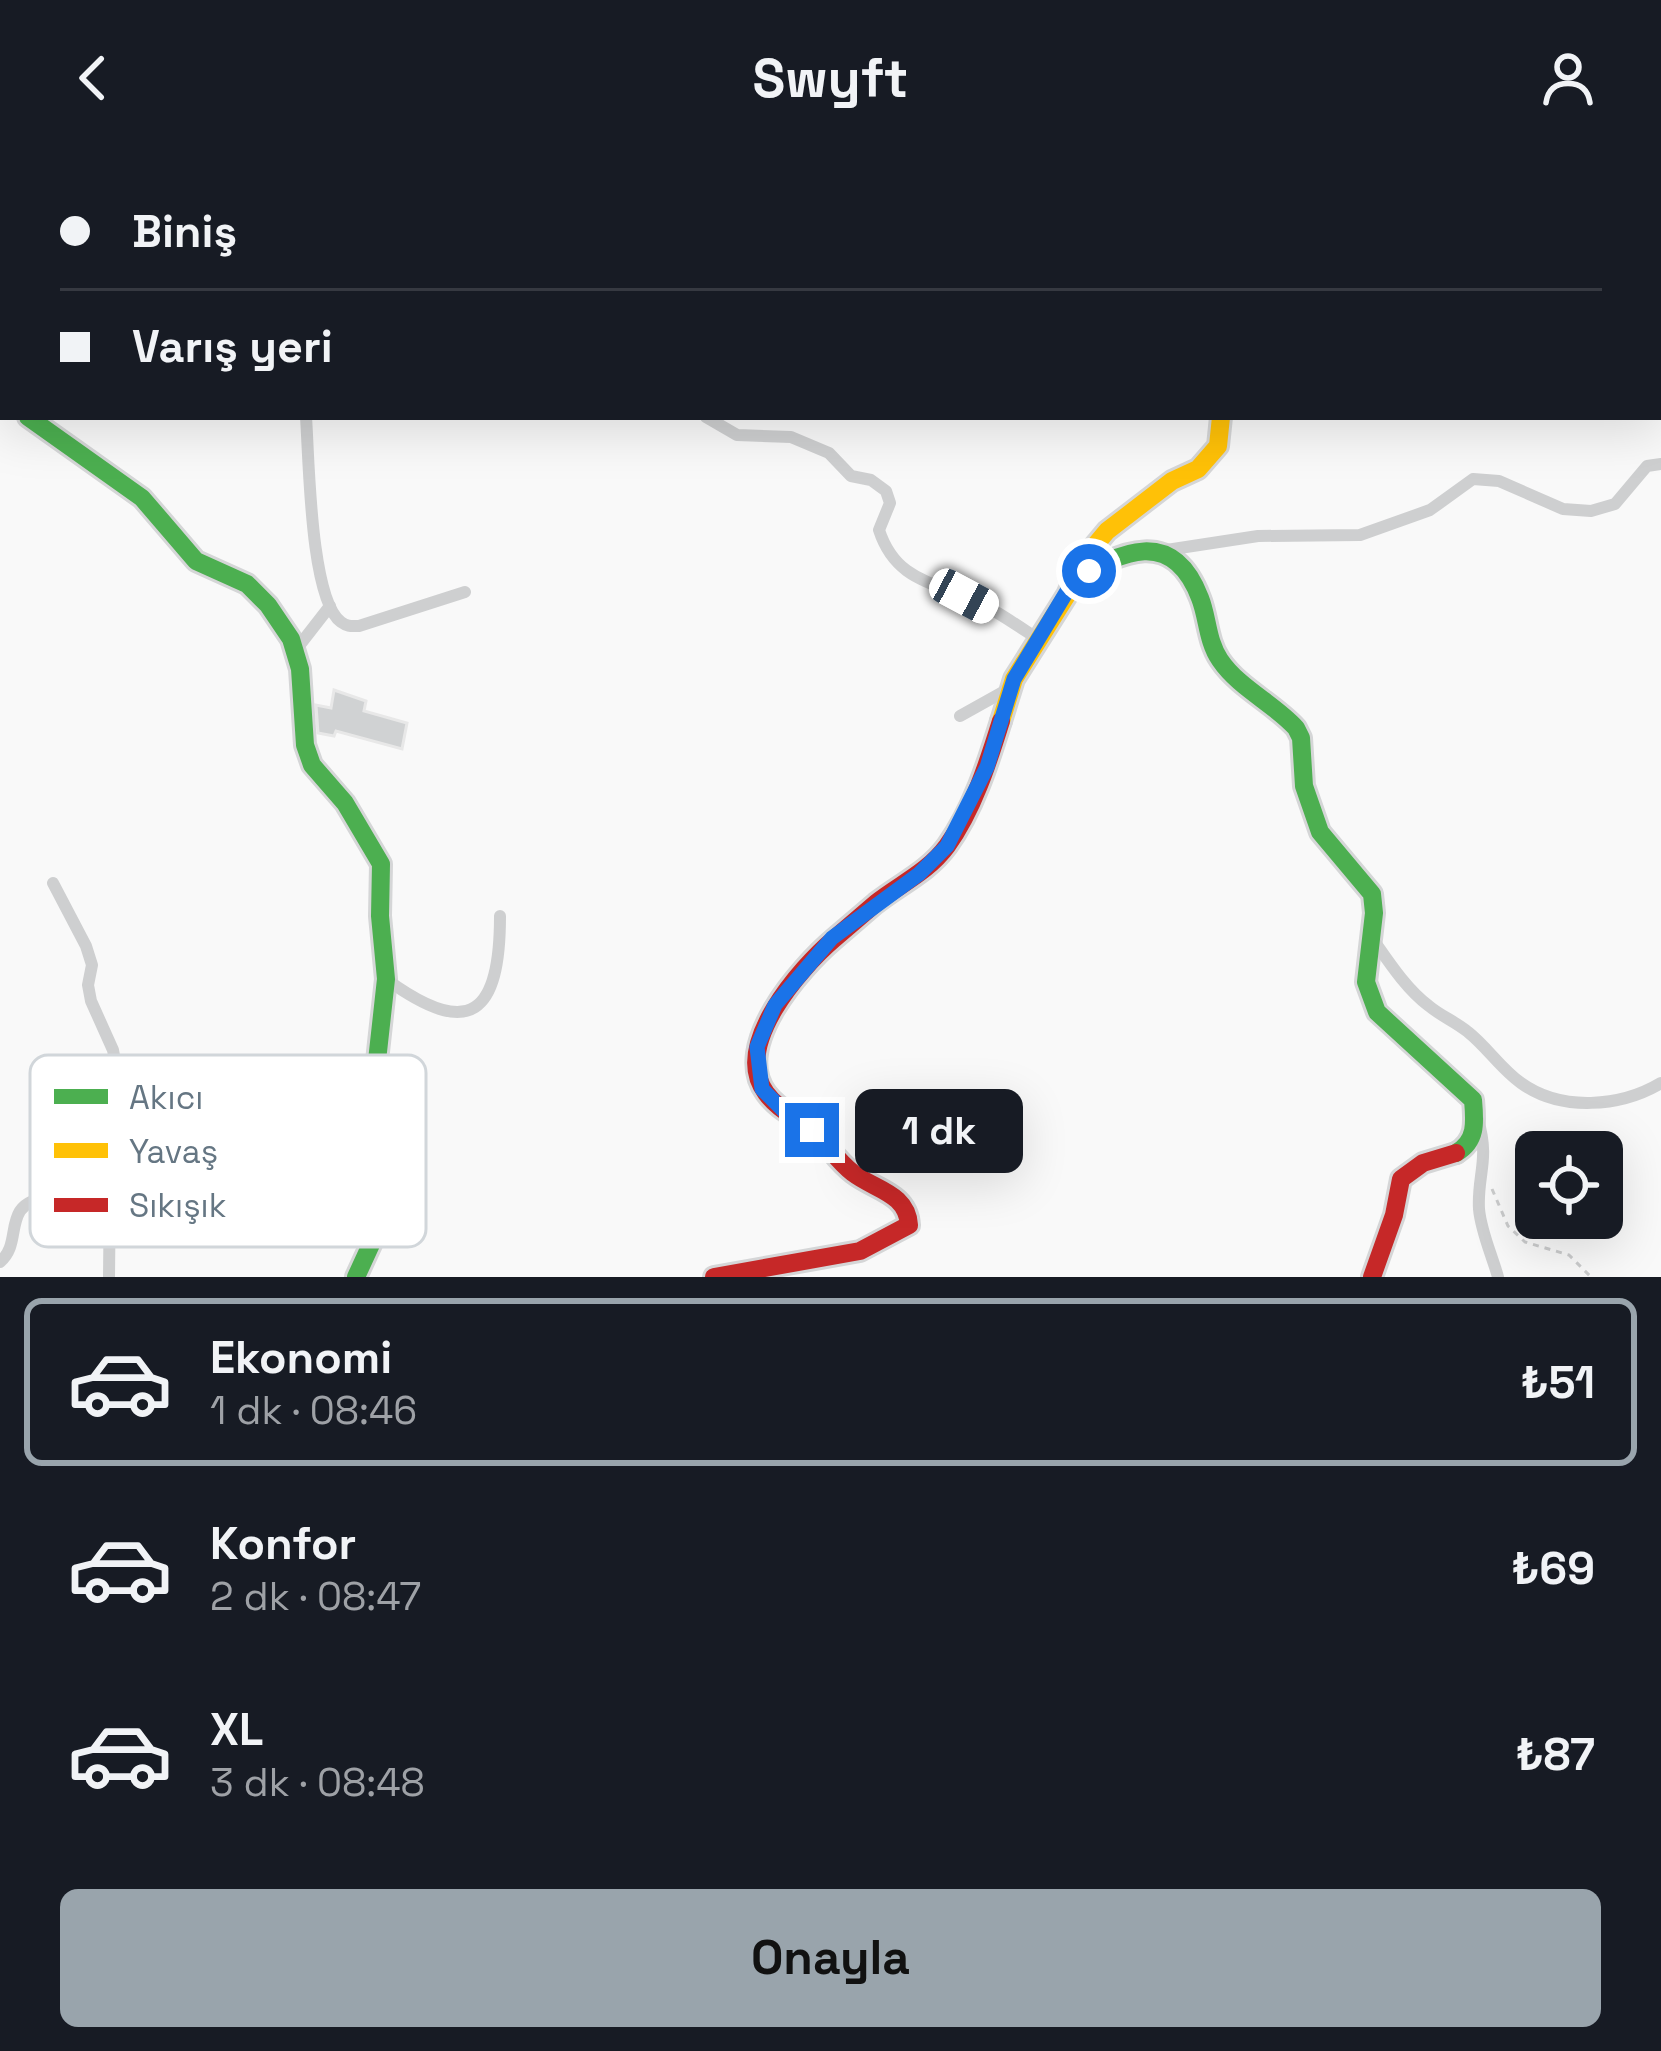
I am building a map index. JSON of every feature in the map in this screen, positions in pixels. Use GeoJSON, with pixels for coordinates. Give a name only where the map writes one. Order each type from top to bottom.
{"type":"FeatureCollection","features":[{"type":"Feature","properties":{"kind":"street"},"geometry":{"type":"LineString","coordinates":[[32,420],[142,498],[196,561],[247,584],[281,621],[295,651],[305,745],[312,765],[345,803],[381,864],[386,979],[378,1055]]}},
{"type":"Feature","properties":{"kind":"street"},"geometry":{"type":"LineString","coordinates":[[306,420],[315,550],[330,606],[346,626],[465,592]]}},
{"type":"Feature","properties":{"kind":"street"},"geometry":{"type":"LineString","coordinates":[[711,420],[736,434],[791,437],[829,453],[851,476],[872,480],[886,491],[890,503],[878,530],[902,567],[931,587],[964,596],[1038,638]]}},
{"type":"Feature","properties":{"kind":"street"},"geometry":{"type":"LineString","coordinates":[[960,716],[1003,692],[1093,544],[1172,481],[1198,469],[1218,446],[1221,420]]}},
{"type":"Feature","properties":{"kind":"street"},"geometry":{"type":"LineString","coordinates":[[1072,583],[1118,554],[1258,536],[1360,535],[1430,510],[1473,479],[1499,481],[1563,509],[1591,511],[1615,503],[1647,466],[1661,464]]}},
{"type":"Feature","properties":{"kind":"street"},"geometry":{"type":"LineString","coordinates":[[1159,551],[1190,576],[1222,664],[1296,728],[1301,738],[1304,786],[1320,832],[1372,894],[1366,982],[1377,1012],[1474,1100],[1476,1126],[1462,1150],[1408,1172],[1400,1180],[1372,1277]]}},
{"type":"Feature","properties":{"kind":"street"},"geometry":{"type":"LineString","coordinates":[[295,651],[330,606]]}},
{"type":"Feature","properties":{"kind":"street"},"geometry":{"type":"LineString","coordinates":[[714,1277],[748,1266],[826,1267],[846,1262],[866,1256],[909,1225],[901,1201],[851,1172],[812,1130],[762,1089],[757,1047],[775,1005],[813,957],[919,874],[947,846],[987,767],[1014,679]]}},
{"type":"Feature","properties":{"kind":"street"},"geometry":{"type":"LineString","coordinates":[[53,883],[86,946],[92,965],[91,1001],[112,1055]]}},
{"type":"Feature","properties":{"kind":"street"},"geometry":{"type":"LineString","coordinates":[[386,979],[441,1010],[464,1011],[481,1004],[489,998],[497,969],[500,916]]}},
{"type":"Feature","properties":{"kind":"street"},"geometry":{"type":"LineString","coordinates":[[1370,934],[1426,1004],[1467,1031],[1522,1084],[1556,1099],[1599,1103],[1636,1098],[1661,1083]]}},
{"type":"Feature","properties":{"kind":"street"},"geometry":{"type":"LineString","coordinates":[[1475,1111],[1484,1140],[1479,1208],[1498,1277]]}},
{"type":"Feature","properties":{"kind":"street"},"geometry":{"type":"LineString","coordinates":[[0,1262],[14,1242],[17,1214],[30,1203]]}},
{"type":"Feature","properties":{"kind":"street"},"geometry":{"type":"LineString","coordinates":[[109,1247],[109,1277]]}},
{"type":"Feature","properties":{"kind":"street"},"geometry":{"type":"LineString","coordinates":[[356,1277],[371,1247]]}},
{"type":"Feature","properties":{"kind":"path"},"geometry":{"type":"LineString","coordinates":[[1485,1171],[1508,1226],[1525,1242],[1569,1255],[1591,1277]]}},
{"type":"Feature","properties":{"kind":"building"},"geometry":{"type":"Polygon","coordinates":[[[334,690],[366,701],[364,711],[407,723],[402,749],[336,731],[334,736],[318,733],[316,705],[331,708],[334,690]]]}},
{"type":"Feature","properties":{"kind":"traffic: fast"},"geometry":{"type":"LineString","coordinates":[[32,420],[142,498],[196,561],[247,584],[291,639],[300,669],[305,745],[312,765],[345,803],[381,864],[386,979],[378,1055]]}},
{"type":"Feature","properties":{"kind":"traffic: fast"},"geometry":{"type":"LineString","coordinates":[[1072,582],[1127,554],[1161,553],[1176,561],[1200,598],[1220,660],[1296,728],[1304,786],[1320,832],[1372,894],[1366,982],[1377,1012],[1473,1100],[1471,1137],[1456,1153]]}},
{"type":"Feature","properties":{"kind":"traffic: fast"},"geometry":{"type":"LineString","coordinates":[[356,1277],[370,1247]]}},
{"type":"Feature","properties":{"kind":"traffic: slow"},"geometry":{"type":"LineString","coordinates":[[1001,721],[1014,679],[1067,595],[1082,561],[1107,531],[1172,481],[1198,469],[1218,446],[1221,420]]}},
{"type":"Feature","properties":{"kind":"traffic: jam"},"geometry":{"type":"LineString","coordinates":[[714,1277],[860,1251],[909,1225],[896,1199],[853,1173],[815,1133],[771,1099],[757,1074],[757,1053],[774,1009],[804,969],[947,846],[972,802],[1001,721]]}},
{"type":"Feature","properties":{"kind":"traffic: jam"},"geometry":{"type":"LineString","coordinates":[[1372,1277],[1401,1179],[1423,1163],[1456,1153]]}},
{"type":"Feature","properties":{"kind":"route"},"geometry":{"type":"LineString","coordinates":[[812,1130],[762,1089],[757,1047],[775,1005],[832,938],[919,874],[947,846],[987,767],[1014,679],[1072,583],[1089,571]]}}]}
